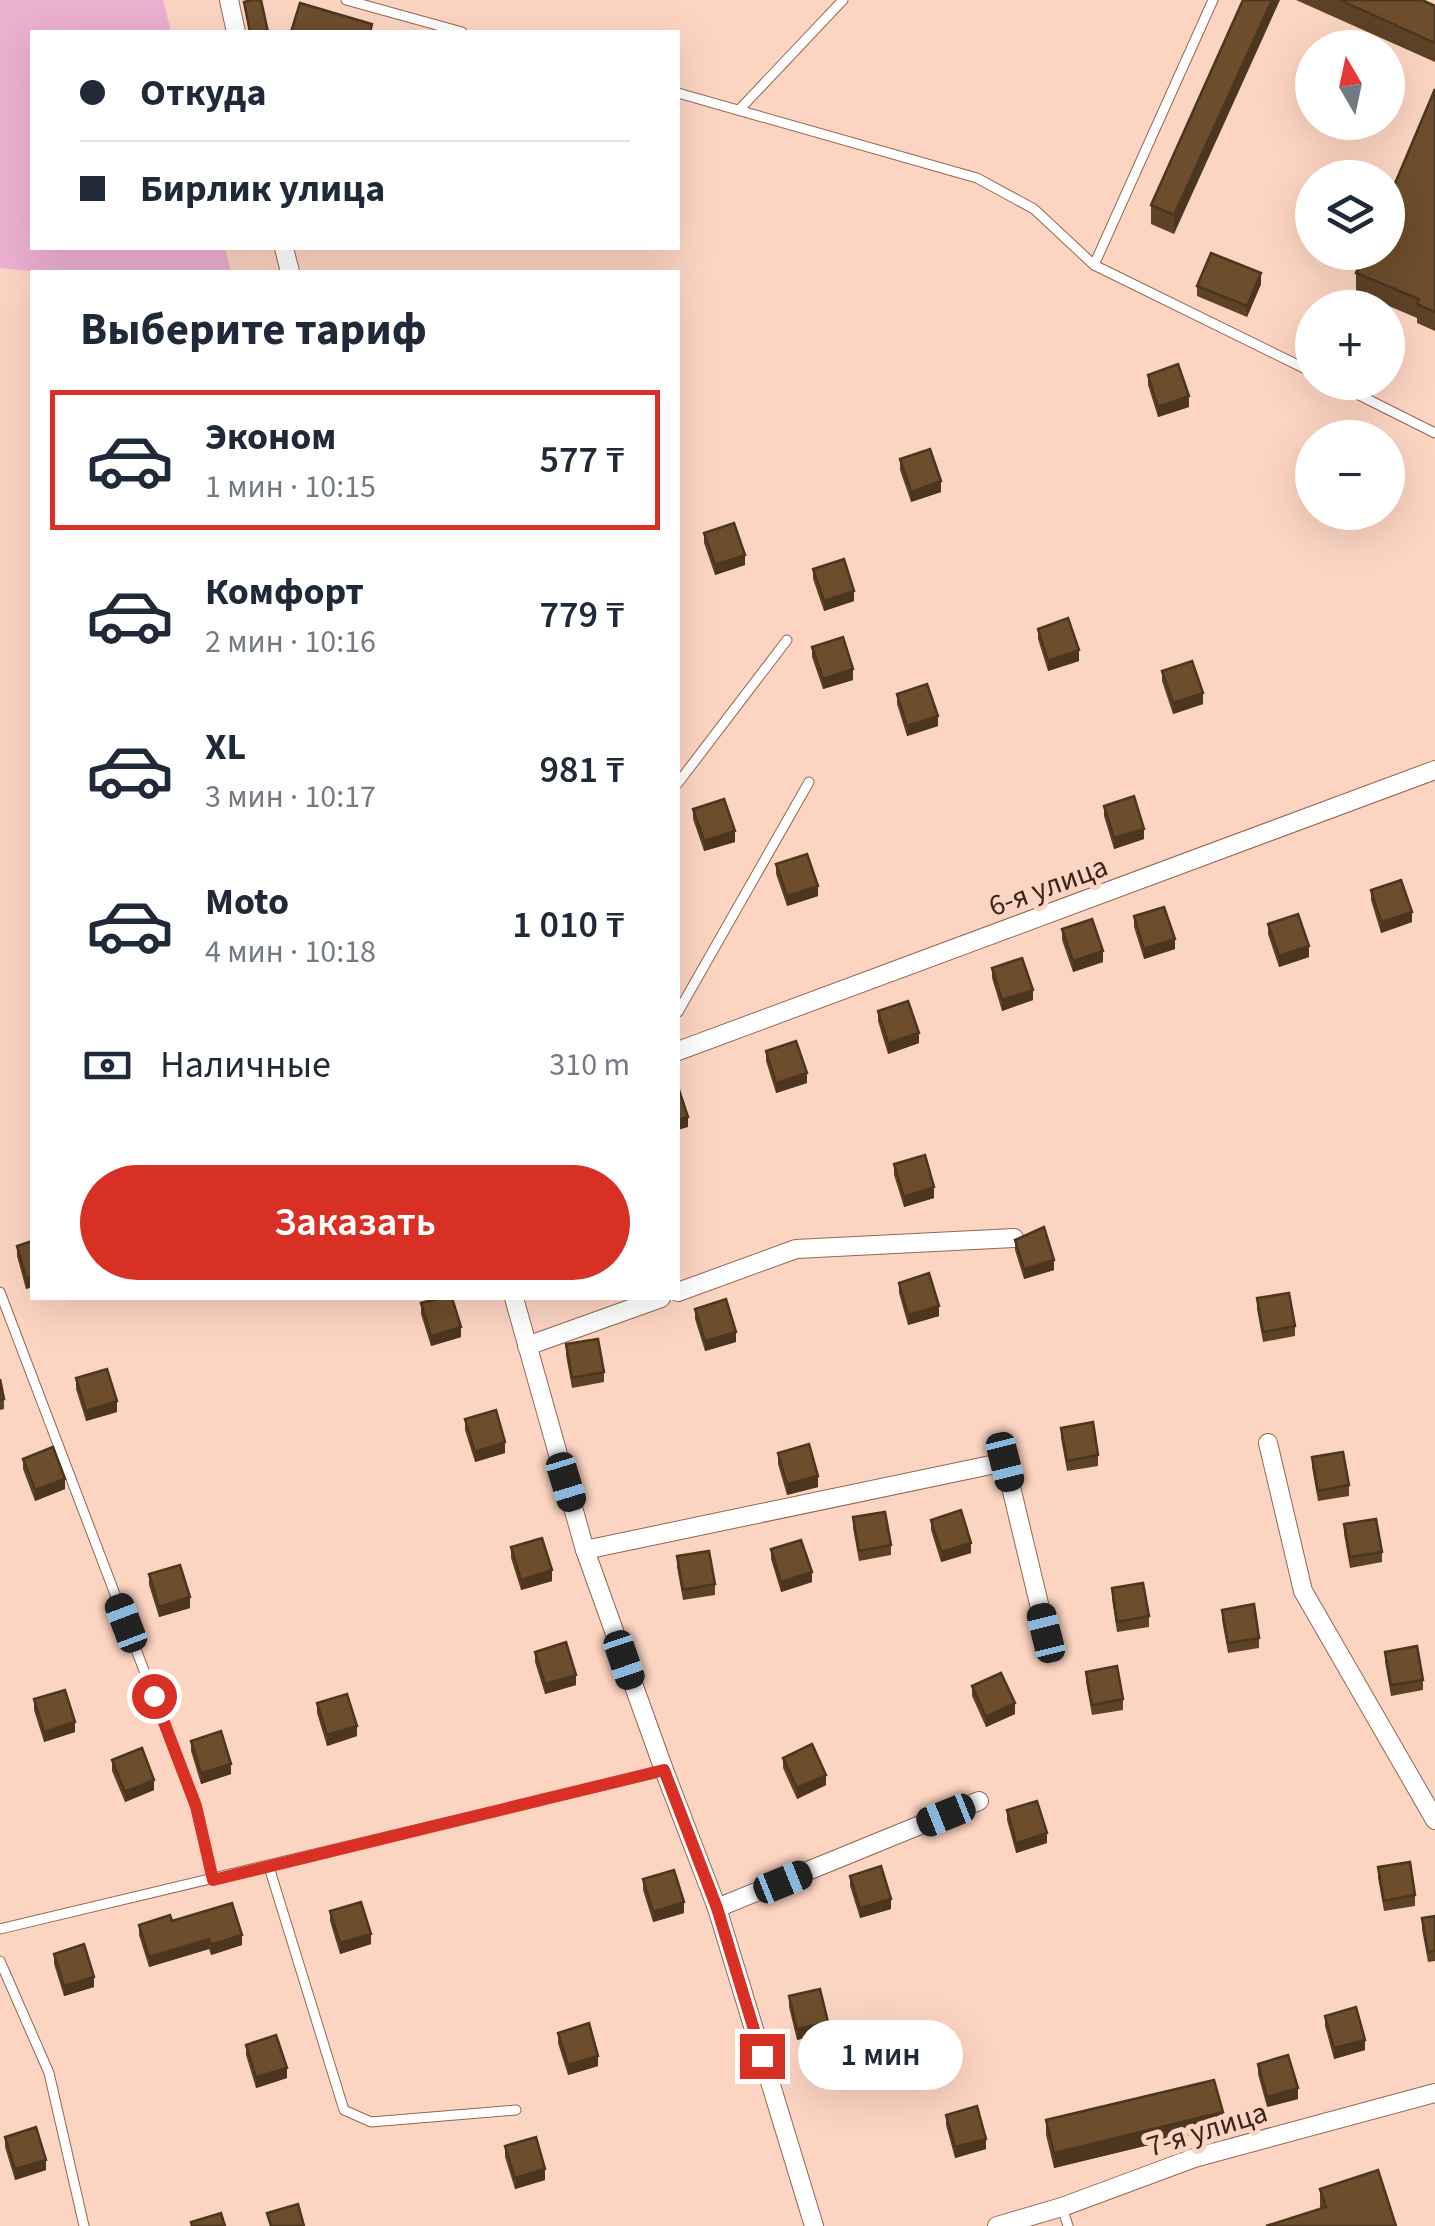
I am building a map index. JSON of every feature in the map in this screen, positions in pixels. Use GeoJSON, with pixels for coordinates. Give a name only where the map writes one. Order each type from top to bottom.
{"type":"FeatureCollection","features":[{"type":"Feature","properties":{"kind":"street"},"geometry":{"type":"LineString","coordinates":[[229,0],[236,30]]}},
{"type":"Feature","properties":{"kind":"street","name":"6-я улица"},"geometry":{"type":"LineString","coordinates":[[680,1050],[1435,770]]}},
{"type":"Feature","properties":{"kind":"street"},"geometry":{"type":"LineString","coordinates":[[680,1291],[796,1249],[1014,1238]]}},
{"type":"Feature","properties":{"kind":"street"},"geometry":{"type":"LineString","coordinates":[[514,1300],[586,1550],[717,1908],[814,2226]]}},
{"type":"Feature","properties":{"kind":"street"},"geometry":{"type":"LineString","coordinates":[[526,1346],[655,1300]]}},
{"type":"Feature","properties":{"kind":"street"},"geometry":{"type":"LineString","coordinates":[[1268,1443],[1303,1591],[1435,1820]]}},
{"type":"Feature","properties":{"kind":"street"},"geometry":{"type":"LineString","coordinates":[[586,1550],[1005,1462],[1046,1633]]}},
{"type":"Feature","properties":{"kind":"street"},"geometry":{"type":"LineString","coordinates":[[717,1908],[979,1802]]}},
{"type":"Feature","properties":{"kind":"street","name":"7-я улица"},"geometry":{"type":"LineString","coordinates":[[997,2226],[1062,2207],[1194,2158],[1435,2092]]}},
{"type":"Feature","properties":{"kind":"lane"},"geometry":{"type":"LineString","coordinates":[[346,0],[455,30]]}},
{"type":"Feature","properties":{"kind":"lane"},"geometry":{"type":"LineString","coordinates":[[739,110],[843,0]]}},
{"type":"Feature","properties":{"kind":"lane"},"geometry":{"type":"LineString","coordinates":[[1094,265],[1212,0]]}},
{"type":"Feature","properties":{"kind":"lane"},"geometry":{"type":"LineString","coordinates":[[680,94],[977,178],[1034,209],[1094,265],[1295,364]]}},
{"type":"Feature","properties":{"kind":"lane"},"geometry":{"type":"LineString","coordinates":[[1370,400],[1435,432]]}},
{"type":"Feature","properties":{"kind":"lane"},"geometry":{"type":"LineString","coordinates":[[680,780],[787,640]]}},
{"type":"Feature","properties":{"kind":"lane"},"geometry":{"type":"LineString","coordinates":[[680,1008],[808,782]]}},
{"type":"Feature","properties":{"kind":"lane"},"geometry":{"type":"LineString","coordinates":[[0,1292],[196,1806],[213,1880]]}},
{"type":"Feature","properties":{"kind":"lane"},"geometry":{"type":"LineString","coordinates":[[0,1929],[664,1770]]}},
{"type":"Feature","properties":{"kind":"lane"},"geometry":{"type":"LineString","coordinates":[[269,1867],[344,2110],[370,2122],[516,2110]]}},
{"type":"Feature","properties":{"kind":"lane"},"geometry":{"type":"LineString","coordinates":[[0,1961],[49,2073],[84,2226]]}},
{"type":"Feature","properties":{"kind":"lane"},"geometry":{"type":"LineString","coordinates":[[1062,2207],[1068,2226]]}},
{"type":"Feature","properties":{"kind":"shaded area"},"geometry":{"type":"Polygon","coordinates":[[[0,0],[163,0],[170,30],[30,30],[30,250],[226,250],[230,270],[0,268],[0,0]]]}},
{"type":"Feature","properties":{"kind":"building"},"geometry":{"type":"Polygon","coordinates":[[[261,0],[268,30],[250,30],[244,2],[261,0]]]}},
{"type":"Feature","properties":{"kind":"building"},"geometry":{"type":"Polygon","coordinates":[[[1243,0],[1272,0],[1174,215],[1151,205],[1243,0]]]}},
{"type":"Feature","properties":{"kind":"building"},"geometry":{"type":"Polygon","coordinates":[[[1340,0],[1422,0],[1435,6],[1435,43],[1340,0]]]}},
{"type":"Feature","properties":{"kind":"building"},"geometry":{"type":"Polygon","coordinates":[[[300,3],[372,24],[370,30],[292,30],[300,3]]]}},
{"type":"Feature","properties":{"kind":"building"},"geometry":{"type":"Polygon","coordinates":[[[1435,89],[1435,312],[1417,304],[1419,299],[1405,290],[1356,273],[1405,270],[1405,160],[1435,89]]]}},
{"type":"Feature","properties":{"kind":"building"},"geometry":{"type":"Polygon","coordinates":[[[1211,253],[1261,273],[1247,306],[1197,286],[1211,253]]]}},
{"type":"Feature","properties":{"kind":"building"},"geometry":{"type":"Polygon","coordinates":[[[1178,364],[1189,396],[1158,407],[1148,375],[1178,364]]]}},
{"type":"Feature","properties":{"kind":"building"},"geometry":{"type":"Polygon","coordinates":[[[930,449],[941,481],[911,492],[900,459],[930,449]]]}},
{"type":"Feature","properties":{"kind":"building"},"geometry":{"type":"Polygon","coordinates":[[[734,523],[745,555],[715,565],[704,533],[734,523]]]}},
{"type":"Feature","properties":{"kind":"building"},"geometry":{"type":"Polygon","coordinates":[[[844,559],[854,591],[824,601],[813,569],[844,559]]]}},
{"type":"Feature","properties":{"kind":"building"},"geometry":{"type":"Polygon","coordinates":[[[1068,618],[1079,650],[1048,661],[1038,629],[1068,618]]]}},
{"type":"Feature","properties":{"kind":"building"},"geometry":{"type":"Polygon","coordinates":[[[843,637],[853,669],[823,679],[812,647],[843,637]]]}},
{"type":"Feature","properties":{"kind":"building"},"geometry":{"type":"Polygon","coordinates":[[[1192,661],[1203,693],[1173,703],[1162,671],[1192,661]]]}},
{"type":"Feature","properties":{"kind":"building"},"geometry":{"type":"Polygon","coordinates":[[[927,684],[938,716],[907,726],[897,694],[927,684]]]}},
{"type":"Feature","properties":{"kind":"building"},"geometry":{"type":"Polygon","coordinates":[[[1134,796],[1144,829],[1114,838],[1104,806],[1134,796]]]}},
{"type":"Feature","properties":{"kind":"building"},"geometry":{"type":"Polygon","coordinates":[[[724,799],[735,831],[704,841],[693,809],[724,799]]]}},
{"type":"Feature","properties":{"kind":"building"},"geometry":{"type":"Polygon","coordinates":[[[807,854],[818,886],[787,896],[776,864],[807,854]]]}},
{"type":"Feature","properties":{"kind":"building"},"geometry":{"type":"Polygon","coordinates":[[[1401,880],[1412,912],[1381,922],[1371,890],[1401,880]]]}},
{"type":"Feature","properties":{"kind":"building"},"geometry":{"type":"Polygon","coordinates":[[[1164,907],[1175,939],[1144,949],[1134,916],[1164,907]]]}},
{"type":"Feature","properties":{"kind":"building"},"geometry":{"type":"Polygon","coordinates":[[[1298,914],[1309,946],[1279,956],[1268,924],[1298,914]]]}},
{"type":"Feature","properties":{"kind":"building"},"geometry":{"type":"Polygon","coordinates":[[[1092,919],[1103,951],[1073,961],[1062,929],[1092,919]]]}},
{"type":"Feature","properties":{"kind":"building"},"geometry":{"type":"Polygon","coordinates":[[[1022,958],[1033,990],[1002,1000],[992,968],[1022,958]]]}},
{"type":"Feature","properties":{"kind":"building"},"geometry":{"type":"Polygon","coordinates":[[[908,1001],[919,1033],[888,1043],[878,1011],[908,1001]]]}},
{"type":"Feature","properties":{"kind":"building"},"geometry":{"type":"Polygon","coordinates":[[[796,1041],[807,1073],[776,1083],[766,1051],[796,1041]]]}},
{"type":"Feature","properties":{"kind":"building"},"geometry":{"type":"Polygon","coordinates":[[[680,1093],[688,1117],[680,1119],[680,1093]]]}},
{"type":"Feature","properties":{"kind":"building"},"geometry":{"type":"Polygon","coordinates":[[[925,1155],[934,1187],[904,1197],[894,1164],[925,1155]]]}},
{"type":"Feature","properties":{"kind":"building"},"geometry":{"type":"Polygon","coordinates":[[[1044,1227],[1054,1260],[1024,1269],[1015,1240],[1044,1227]]]}},
{"type":"Feature","properties":{"kind":"building"},"geometry":{"type":"Polygon","coordinates":[[[30,1242],[30,1277],[26,1278],[17,1246],[30,1242]]]}},
{"type":"Feature","properties":{"kind":"building"},"geometry":{"type":"Polygon","coordinates":[[[929,1273],[939,1306],[908,1315],[899,1283],[929,1273]]]}},
{"type":"Feature","properties":{"kind":"building"},"geometry":{"type":"Polygon","coordinates":[[[1289,1293],[1295,1326],[1263,1332],[1257,1298],[1289,1293]]]}},
{"type":"Feature","properties":{"kind":"building"},"geometry":{"type":"Polygon","coordinates":[[[726,1299],[736,1332],[705,1341],[695,1309],[726,1299]]]}},
{"type":"Feature","properties":{"kind":"building"},"geometry":{"type":"Polygon","coordinates":[[[453,1300],[461,1327],[431,1336],[421,1303],[453,1300]]]}},
{"type":"Feature","properties":{"kind":"building"},"geometry":{"type":"Polygon","coordinates":[[[598,1339],[604,1372],[572,1378],[566,1344],[598,1339]]]}},
{"type":"Feature","properties":{"kind":"building"},"geometry":{"type":"Polygon","coordinates":[[[107,1369],[117,1401],[86,1411],[76,1378],[107,1369]]]}},
{"type":"Feature","properties":{"kind":"building"},"geometry":{"type":"Polygon","coordinates":[[[496,1410],[505,1442],[475,1452],[465,1419],[496,1410]]]}},
{"type":"Feature","properties":{"kind":"building"},"geometry":{"type":"Polygon","coordinates":[[[1093,1422],[1098,1455],[1067,1461],[1061,1428],[1093,1422]]]}},
{"type":"Feature","properties":{"kind":"building"},"geometry":{"type":"Polygon","coordinates":[[[809,1444],[818,1476],[787,1484],[778,1453],[809,1444]]]}},
{"type":"Feature","properties":{"kind":"building"},"geometry":{"type":"Polygon","coordinates":[[[53,1447],[65,1479],[35,1490],[23,1459],[53,1447]]]}},
{"type":"Feature","properties":{"kind":"building"},"geometry":{"type":"Polygon","coordinates":[[[1343,1452],[1349,1485],[1318,1491],[1312,1457],[1343,1452]]]}},
{"type":"Feature","properties":{"kind":"building"},"geometry":{"type":"Polygon","coordinates":[[[961,1510],[971,1543],[941,1552],[931,1520],[961,1510]]]}},
{"type":"Feature","properties":{"kind":"building"},"geometry":{"type":"Polygon","coordinates":[[[885,1512],[891,1545],[859,1551],[853,1517],[885,1512]]]}},
{"type":"Feature","properties":{"kind":"building"},"geometry":{"type":"Polygon","coordinates":[[[1376,1519],[1382,1552],[1350,1557],[1344,1524],[1376,1519]]]}},
{"type":"Feature","properties":{"kind":"building"},"geometry":{"type":"Polygon","coordinates":[[[542,1538],[552,1570],[521,1580],[511,1547],[542,1538]]]}},
{"type":"Feature","properties":{"kind":"building"},"geometry":{"type":"Polygon","coordinates":[[[801,1540],[812,1572],[781,1582],[771,1549],[801,1540]]]}},
{"type":"Feature","properties":{"kind":"building"},"geometry":{"type":"Polygon","coordinates":[[[709,1551],[715,1584],[683,1590],[677,1556],[709,1551]]]}},
{"type":"Feature","properties":{"kind":"building"},"geometry":{"type":"Polygon","coordinates":[[[180,1565],[190,1597],[159,1607],[149,1574],[180,1565]]]}},
{"type":"Feature","properties":{"kind":"building"},"geometry":{"type":"Polygon","coordinates":[[[1143,1583],[1149,1616],[1117,1622],[1112,1588],[1143,1583]]]}},
{"type":"Feature","properties":{"kind":"building"},"geometry":{"type":"Polygon","coordinates":[[[1254,1604],[1259,1638],[1228,1643],[1222,1610],[1254,1604]]]}},
{"type":"Feature","properties":{"kind":"building"},"geometry":{"type":"Polygon","coordinates":[[[566,1642],[576,1675],[545,1684],[535,1652],[566,1642]]]}},
{"type":"Feature","properties":{"kind":"building"},"geometry":{"type":"Polygon","coordinates":[[[1417,1646],[1423,1680],[1391,1685],[1385,1652],[1417,1646]]]}},
{"type":"Feature","properties":{"kind":"building"},"geometry":{"type":"Polygon","coordinates":[[[1117,1666],[1123,1699],[1092,1705],[1086,1672],[1117,1666]]]}},
{"type":"Feature","properties":{"kind":"building"},"geometry":{"type":"Polygon","coordinates":[[[1001,1673],[1015,1703],[986,1717],[972,1686],[1001,1673]]]}},
{"type":"Feature","properties":{"kind":"building"},"geometry":{"type":"Polygon","coordinates":[[[65,1690],[75,1722],[44,1732],[34,1699],[65,1690]]]}},
{"type":"Feature","properties":{"kind":"building"},"geometry":{"type":"Polygon","coordinates":[[[347,1694],[357,1726],[327,1735],[317,1703],[347,1694]]]}},
{"type":"Feature","properties":{"kind":"building"},"geometry":{"type":"Polygon","coordinates":[[[221,1731],[231,1764],[201,1773],[191,1741],[221,1731]]]}},
{"type":"Feature","properties":{"kind":"building"},"geometry":{"type":"Polygon","coordinates":[[[812,1744],[826,1775],[797,1788],[783,1758],[812,1744]]]}},
{"type":"Feature","properties":{"kind":"building"},"geometry":{"type":"Polygon","coordinates":[[[142,1748],[154,1780],[125,1792],[112,1760],[142,1748]]]}},
{"type":"Feature","properties":{"kind":"building"},"geometry":{"type":"Polygon","coordinates":[[[1037,1801],[1047,1833],[1016,1843],[1007,1810],[1037,1801]]]}},
{"type":"Feature","properties":{"kind":"building"},"geometry":{"type":"Polygon","coordinates":[[[1410,1862],[1415,1895],[1384,1901],[1378,1867],[1410,1862]]]}},
{"type":"Feature","properties":{"kind":"building"},"geometry":{"type":"Polygon","coordinates":[[[881,1866],[891,1899],[860,1908],[850,1876],[881,1866]]]}},
{"type":"Feature","properties":{"kind":"building"},"geometry":{"type":"Polygon","coordinates":[[[674,1870],[684,1902],[653,1912],[643,1879],[674,1870]]]}},
{"type":"Feature","properties":{"kind":"building"},"geometry":{"type":"Polygon","coordinates":[[[361,1902],[371,1934],[340,1943],[330,1911],[361,1902]]]}},
{"type":"Feature","properties":{"kind":"building"},"geometry":{"type":"Polygon","coordinates":[[[232,1903],[242,1935],[211,1945],[209,1939],[149,1957],[139,1925],[170,1915],[172,1921],[232,1903]]]}},
{"type":"Feature","properties":{"kind":"building"},"geometry":{"type":"Polygon","coordinates":[[[1435,1916],[1435,1951],[1428,1952],[1422,1918],[1435,1916]]]}},
{"type":"Feature","properties":{"kind":"building"},"geometry":{"type":"Polygon","coordinates":[[[84,1944],[94,1977],[64,1986],[54,1954],[84,1944]]]}},
{"type":"Feature","properties":{"kind":"building"},"geometry":{"type":"Polygon","coordinates":[[[820,1989],[828,2022],[797,2029],[789,1996],[820,1989]]]}},
{"type":"Feature","properties":{"kind":"building"},"geometry":{"type":"Polygon","coordinates":[[[1356,2007],[1365,2040],[1334,2048],[1325,2016],[1356,2007]]]}},
{"type":"Feature","properties":{"kind":"building"},"geometry":{"type":"Polygon","coordinates":[[[589,2023],[598,2056],[568,2065],[558,2033],[589,2023]]]}},
{"type":"Feature","properties":{"kind":"building"},"geometry":{"type":"Polygon","coordinates":[[[276,2035],[287,2068],[256,2077],[246,2045],[276,2035]]]}},
{"type":"Feature","properties":{"kind":"building"},"geometry":{"type":"Polygon","coordinates":[[[1288,2055],[1298,2088],[1267,2097],[1258,2064],[1288,2055]]]}},
{"type":"Feature","properties":{"kind":"building"},"geometry":{"type":"Polygon","coordinates":[[[1214,2080],[1223,2112],[1054,2153],[1046,2120],[1214,2080]]]}},
{"type":"Feature","properties":{"kind":"building"},"geometry":{"type":"Polygon","coordinates":[[[977,2106],[986,2139],[955,2147],[946,2115],[977,2106]]]}},
{"type":"Feature","properties":{"kind":"building"},"geometry":{"type":"Polygon","coordinates":[[[36,2127],[46,2160],[15,2169],[5,2137],[36,2127]]]}},
{"type":"Feature","properties":{"kind":"building"},"geometry":{"type":"Polygon","coordinates":[[[536,2137],[545,2169],[515,2178],[505,2146],[536,2137]]]}},
{"type":"Feature","properties":{"kind":"building"},"geometry":{"type":"Polygon","coordinates":[[[1378,2170],[1396,2226],[1266,2226],[1326,2207],[1320,2189],[1378,2170]]]}},
{"type":"Feature","properties":{"kind":"building"},"geometry":{"type":"Polygon","coordinates":[[[298,2204],[304,2226],[271,2226],[267,2213],[298,2204]]]}},
{"type":"Feature","properties":{"kind":"building"},"geometry":{"type":"Polygon","coordinates":[[[221,2213],[225,2226],[192,2226],[191,2222],[221,2213]]]}},
{"type":"Feature","properties":{"kind":"route"},"geometry":{"type":"LineString","coordinates":[[154,1696],[196,1806],[213,1880],[664,1770],[717,1908],[762,2056]]}}]}
